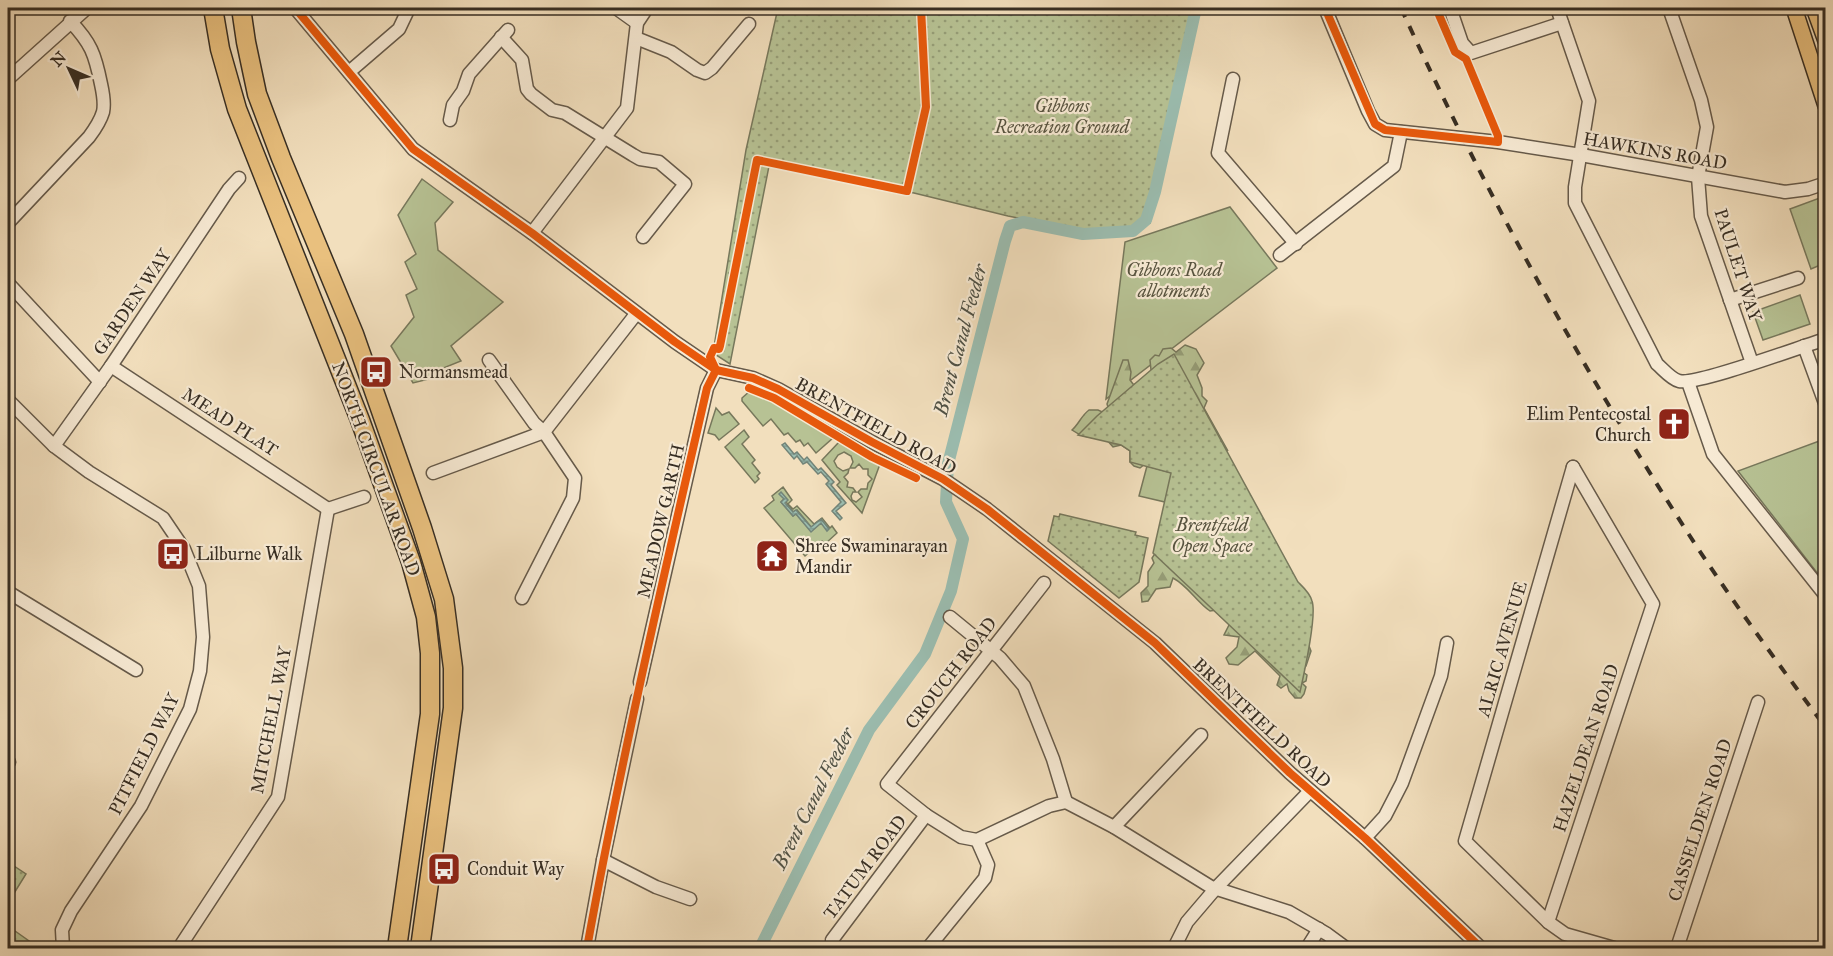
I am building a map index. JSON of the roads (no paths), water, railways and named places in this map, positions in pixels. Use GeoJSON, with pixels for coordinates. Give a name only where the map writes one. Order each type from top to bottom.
{"type":"FeatureCollection","features":[{"type":"Feature","properties":{"kind":"highway","name":"NORTH CIRCULAR ROAD"},"geometry":{"type":"LineString","coordinates":[[213,8],[220,49],[237,109],[360,420],[411,562],[426,617],[430,653],[430,714],[397,948]]}},
{"type":"Feature","properties":{"kind":"highway","name":"NORTH CIRCULAR ROAD"},"geometry":{"type":"LineString","coordinates":[[241,8],[250,65],[260,103],[354,334],[422,528],[444,599],[452,657],[453,708],[420,948]]}},
{"type":"Feature","properties":{"kind":"main road"},"geometry":{"type":"LineString","coordinates":[[1794,8],[1826,106]]}},
{"type":"Feature","properties":{"kind":"main road"},"geometry":{"type":"LineString","coordinates":[[1814,8],[1826,41]]}},
{"type":"Feature","properties":{"kind":"street"},"geometry":{"type":"LineString","coordinates":[[8,79],[87,8]]}},
{"type":"Feature","properties":{"kind":"street","name":"BRENTFIELD ROAD"},"geometry":{"type":"LineString","coordinates":[[295,8],[413,149],[532,233],[636,314],[716,370],[732,372],[772,386],[813,407],[947,482],[1004,522],[1155,644],[1481,948]]}},
{"type":"Feature","properties":{"kind":"street"},"geometry":{"type":"LineString","coordinates":[[349,72],[399,29],[409,8]]}},
{"type":"Feature","properties":{"kind":"street"},"geometry":{"type":"LineString","coordinates":[[616,8],[637,23]]}},
{"type":"Feature","properties":{"kind":"street"},"geometry":{"type":"LineString","coordinates":[[532,233],[627,108],[637,23],[647,8]]}},
{"type":"Feature","properties":{"kind":"street","name":"HAWKINS ROAD"},"geometry":{"type":"LineString","coordinates":[[1325,8],[1368,111],[1375,124],[1385,130],[1581,155],[1785,192],[1808,189],[1826,183]]}},
{"type":"Feature","properties":{"kind":"street"},"geometry":{"type":"LineString","coordinates":[[1450,8],[1462,44],[1471,52],[1562,23]]}},
{"type":"Feature","properties":{"kind":"street"},"geometry":{"type":"LineString","coordinates":[[1557,8],[1589,101],[1575,187],[1575,203],[1657,364],[1677,381],[1688,381],[1826,339]]}},
{"type":"Feature","properties":{"kind":"street","name":"PAULET WAY"},"geometry":{"type":"LineString","coordinates":[[1669,8],[1701,100],[1707,127],[1698,177],[1701,216],[1752,363]]}},
{"type":"Feature","properties":{"kind":"street"},"geometry":{"type":"LineString","coordinates":[[8,223],[89,137],[104,109],[96,56],[88,42],[70,21]]}},
{"type":"Feature","properties":{"kind":"street"},"geometry":{"type":"LineString","coordinates":[[636,38],[671,51],[697,70],[705,73],[712,68],[749,24]]}},
{"type":"Feature","properties":{"kind":"street"},"geometry":{"type":"LineString","coordinates":[[450,120],[453,105],[463,91],[469,74],[505,33],[522,60],[527,89],[531,94],[552,110],[565,113],[640,159],[659,162],[685,184],[643,237]]}},
{"type":"Feature","properties":{"kind":"street"},"geometry":{"type":"LineString","coordinates":[[1233,79],[1218,153],[1296,244]]}},
{"type":"Feature","properties":{"kind":"street"},"geometry":{"type":"LineString","coordinates":[[1280,255],[1394,166],[1401,132]]}},
{"type":"Feature","properties":{"kind":"street","name":"GARDEN WAY"},"geometry":{"type":"LineString","coordinates":[[54,446],[111,366],[229,189],[239,178]]}},
{"type":"Feature","properties":{"kind":"street"},"geometry":{"type":"LineString","coordinates":[[1730,300],[1798,278]]}},
{"type":"Feature","properties":{"kind":"street"},"geometry":{"type":"LineString","coordinates":[[8,283],[100,382]]}},
{"type":"Feature","properties":{"kind":"street"},"geometry":{"type":"LineString","coordinates":[[433,473],[544,432],[636,314]]}},
{"type":"Feature","properties":{"kind":"street"},"geometry":{"type":"LineString","coordinates":[[1804,346],[1826,406]]}},
{"type":"Feature","properties":{"kind":"street"},"geometry":{"type":"LineString","coordinates":[[489,360],[534,423],[544,432],[575,478],[573,498],[522,598]]}},
{"type":"Feature","properties":{"kind":"street","name":"MEAD PLAT"},"geometry":{"type":"LineString","coordinates":[[111,366],[328,509]]}},
{"type":"Feature","properties":{"kind":"street","name":"MEADOW GARTH"},"geometry":{"type":"LineString","coordinates":[[640,682],[707,388],[716,370]]}},
{"type":"Feature","properties":{"kind":"street"},"geometry":{"type":"LineString","coordinates":[[1688,381],[1713,454],[1826,596]]}},
{"type":"Feature","properties":{"kind":"street","name":"PITFIELD WAY"},"geometry":{"type":"LineString","coordinates":[[8,400],[54,446],[88,472],[163,518],[184,549],[199,586],[203,637],[200,670],[190,709],[141,806],[70,911],[62,930],[63,948]]}},
{"type":"Feature","properties":{"kind":"street","name":"HAZELDEAN ROAD"},"geometry":{"type":"LineString","coordinates":[[1548,922],[1653,604],[1573,467]]}},
{"type":"Feature","properties":{"kind":"street","name":"ALRIC AVENUE"},"geometry":{"type":"LineString","coordinates":[[1548,922],[1465,841],[1573,467]]}},
{"type":"Feature","properties":{"kind":"street"},"geometry":{"type":"LineString","coordinates":[[328,509],[364,497]]}},
{"type":"Feature","properties":{"kind":"street","name":"MITCHELL WAY"},"geometry":{"type":"LineString","coordinates":[[179,948],[278,798],[328,509]]}},
{"type":"Feature","properties":{"kind":"street","name":"CROUCH ROAD"},"geometry":{"type":"LineString","coordinates":[[926,815],[887,784],[1044,583]]}},
{"type":"Feature","properties":{"kind":"street"},"geometry":{"type":"LineString","coordinates":[[8,592],[136,670]]}},
{"type":"Feature","properties":{"kind":"street"},"geometry":{"type":"LineString","coordinates":[[950,617],[1008,665],[1024,686],[1053,759],[1066,802]]}},
{"type":"Feature","properties":{"kind":"street"},"geometry":{"type":"LineString","coordinates":[[1365,838],[1385,816],[1402,783],[1442,676],[1448,643]]}},
{"type":"Feature","properties":{"kind":"street"},"geometry":{"type":"LineString","coordinates":[[587,948],[637,699]]}},
{"type":"Feature","properties":{"kind":"street","name":"CASSELDEN ROAD"},"geometry":{"type":"LineString","coordinates":[[1677,948],[1758,702]]}},
{"type":"Feature","properties":{"kind":"street"},"geometry":{"type":"LineString","coordinates":[[1114,827],[1201,735]]}},
{"type":"Feature","properties":{"kind":"street"},"geometry":{"type":"LineString","coordinates":[[1174,948],[1187,922],[1216,888],[1310,791]]}},
{"type":"Feature","properties":{"kind":"street"},"geometry":{"type":"LineString","coordinates":[[926,815],[961,837],[977,840],[1049,806],[1066,802],[1114,827],[1211,887],[1289,912],[1346,948]]}},
{"type":"Feature","properties":{"kind":"street","name":"TATUM ROAD"},"geometry":{"type":"LineString","coordinates":[[832,940],[926,815]]}},
{"type":"Feature","properties":{"kind":"street"},"geometry":{"type":"LineString","coordinates":[[928,948],[985,878],[988,865],[977,840]]}},
{"type":"Feature","properties":{"kind":"street"},"geometry":{"type":"LineString","coordinates":[[603,860],[656,887],[690,899]]}},
{"type":"Feature","properties":{"kind":"street"},"geometry":{"type":"LineString","coordinates":[[1548,922],[1565,934],[1614,948]]}},
{"type":"Feature","properties":{"kind":"street"},"geometry":{"type":"LineString","coordinates":[[1307,948],[1319,929]]}},
{"type":"Feature","properties":{"kind":"waterway","name":"Brent Canal Feeder"},"geometry":{"type":"LineString","coordinates":[[760,948],[869,730],[925,654],[951,591],[963,539],[946,502],[948,464],[1010,226],[1023,222],[1083,234],[1133,231],[1146,220],[1155,192],[1196,8]]}},
{"type":"Feature","properties":{"kind":"railway"},"geometry":{"type":"LineString","coordinates":[[1401,8],[1502,215],[1615,416],[1697,547],[1760,639],[1826,728]]}},
{"type":"Feature","properties":{"kind":"place","name":"Normansmead"},"geometry":{"type":"Point","coordinates":[376,372]}},
{"type":"Feature","properties":{"kind":"place","name":"Elim Pentecostal Church"},"geometry":{"type":"Point","coordinates":[1674,424]}},
{"type":"Feature","properties":{"kind":"place","name":"Lilburne Walk"},"geometry":{"type":"Point","coordinates":[173,554]}},
{"type":"Feature","properties":{"kind":"place","name":"Shree Swaminarayan Mandir"},"geometry":{"type":"Point","coordinates":[772,556]}},
{"type":"Feature","properties":{"kind":"place","name":"Conduit Way"},"geometry":{"type":"Point","coordinates":[444,869]}},
{"type":"Feature","properties":{"kind":"park label","name":"Gibbons Recreation Ground"},"geometry":{"type":"Point","coordinates":[1062,116]}},
{"type":"Feature","properties":{"kind":"park label","name":"Gibbons Road allotments"},"geometry":{"type":"Point","coordinates":[1174,280]}},
{"type":"Feature","properties":{"kind":"park label","name":"Brentfield Open Space"},"geometry":{"type":"Point","coordinates":[1212,535]}}]}
